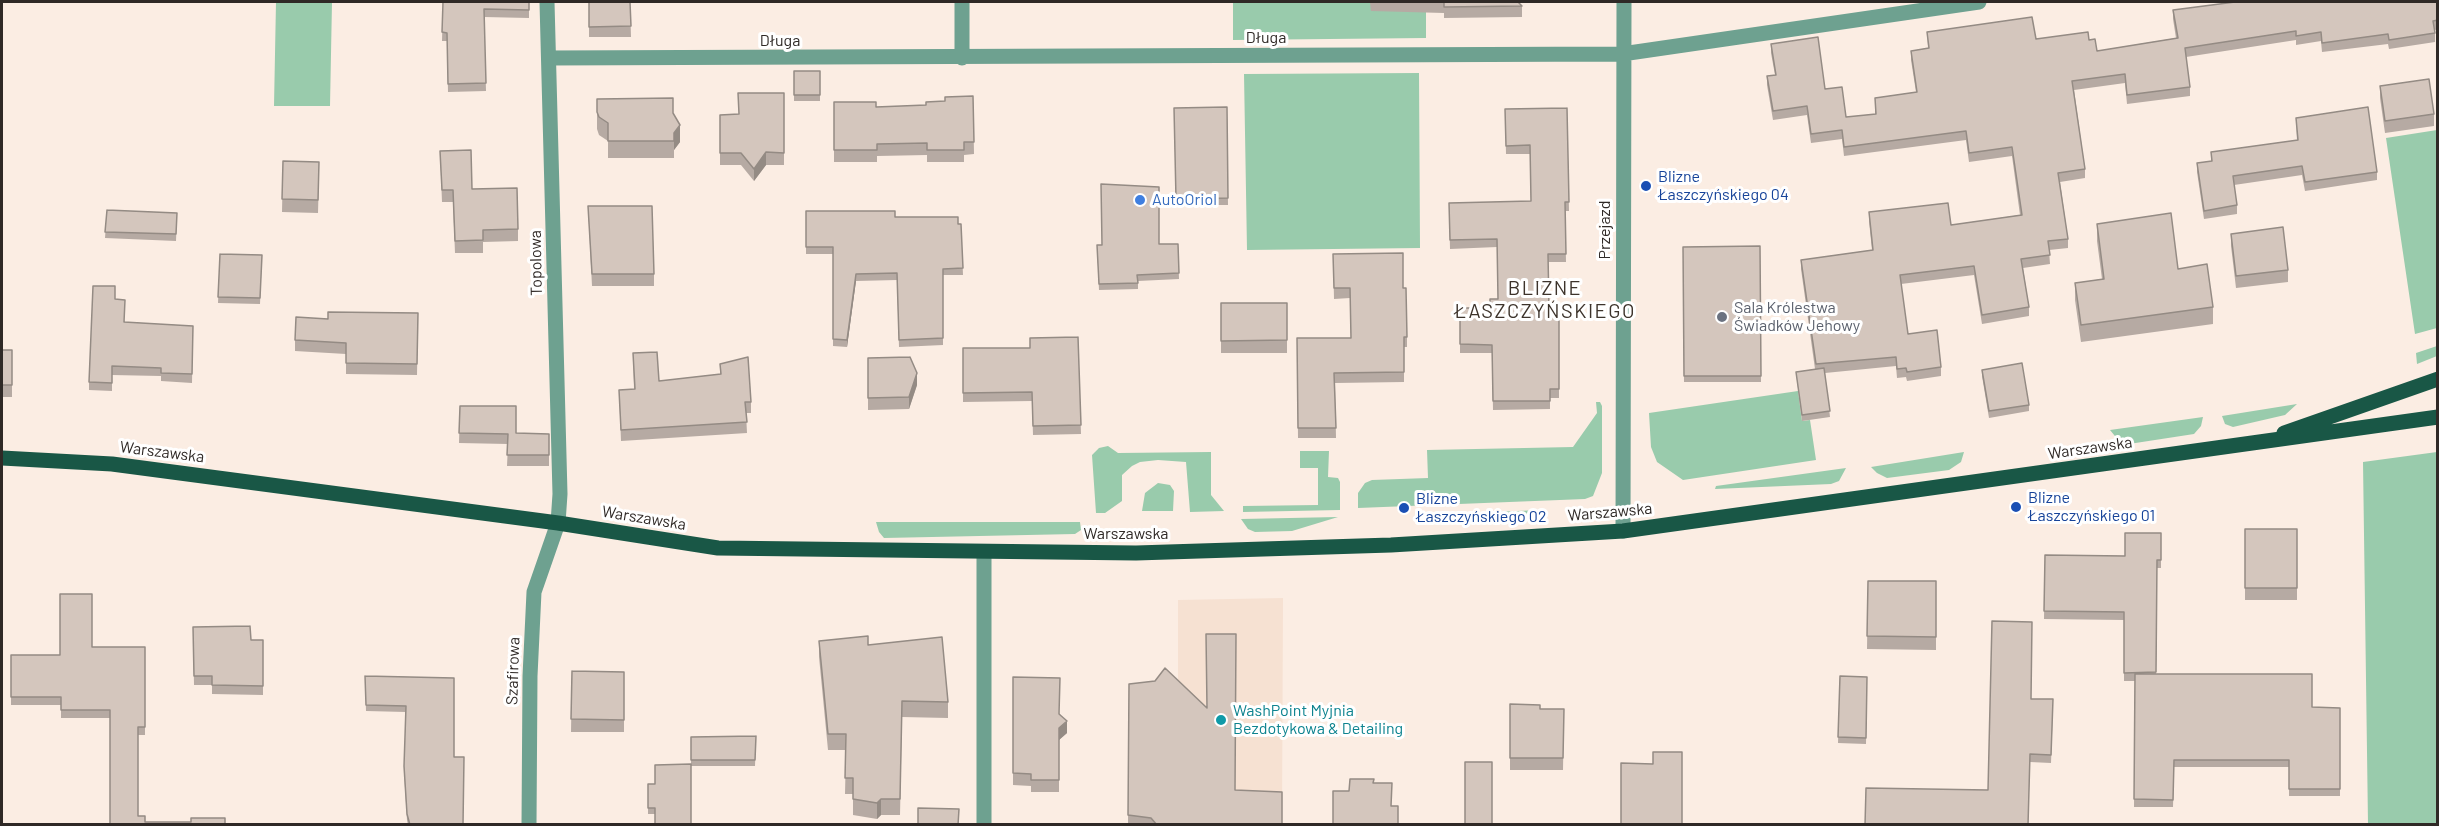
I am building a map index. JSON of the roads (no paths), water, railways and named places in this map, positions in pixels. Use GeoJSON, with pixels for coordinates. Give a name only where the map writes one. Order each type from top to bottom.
{"type":"FeatureCollection","features":[{"type":"Feature","properties":{"kind":"main road","name":"Warszawska"},"geometry":{"type":"LineString","coordinates":[[2250,445],[2438,379]]}},
{"type":"Feature","properties":{"kind":"main road","name":"Warszawska"},"geometry":{"type":"LineString","coordinates":[[2,458],[112,464],[558,523],[718,548],[1136,553],[1391,545],[1623,531],[2438,417]]}},
{"type":"Feature","properties":{"kind":"street","name":"Topolowa"},"geometry":{"type":"LineString","coordinates":[[547,2],[560,494],[558,523]]}},
{"type":"Feature","properties":{"kind":"street"},"geometry":{"type":"LineString","coordinates":[[962,2],[962,58]]}},
{"type":"Feature","properties":{"kind":"street","name":"Przejazd"},"geometry":{"type":"LineString","coordinates":[[1623,531],[1622,54],[1624,2]]}},
{"type":"Feature","properties":{"kind":"street","name":"Długa"},"geometry":{"type":"LineString","coordinates":[[549,58],[1622,54],[1979,2]]}},
{"type":"Feature","properties":{"kind":"street","name":"Szafirowa"},"geometry":{"type":"LineString","coordinates":[[529,825],[530,676],[534,592],[558,523]]}},
{"type":"Feature","properties":{"kind":"street"},"geometry":{"type":"LineString","coordinates":[[984,552],[984,825]]}},
{"type":"Feature","properties":{"kind":"place","name":"Blizne Łaszczyńskiego 04"},"geometry":{"type":"Point","coordinates":[1646,186]}},
{"type":"Feature","properties":{"kind":"place","name":"AutoOriol"},"geometry":{"type":"Point","coordinates":[1140,200]}},
{"type":"Feature","properties":{"kind":"place","name":"Sala Królestwa Świadków Jehowy"},"geometry":{"type":"Point","coordinates":[1722,317]}},
{"type":"Feature","properties":{"kind":"place","name":"Blizne Łaszczyńskiego 01"},"geometry":{"type":"Point","coordinates":[2016,507]}},
{"type":"Feature","properties":{"kind":"place","name":"Blizne Łaszczyńskiego 02"},"geometry":{"type":"Point","coordinates":[1404,508]}},
{"type":"Feature","properties":{"kind":"place","name":"WashPoint Myjnia Bezdotykowa & Detailing"},"geometry":{"type":"Point","coordinates":[1221,720]}},
{"type":"Feature","properties":{"kind":"district","name":"BLIZNE ŁASZCZYŃSKIEGO"},"geometry":{"type":"Point","coordinates":[1545,300]}}]}
